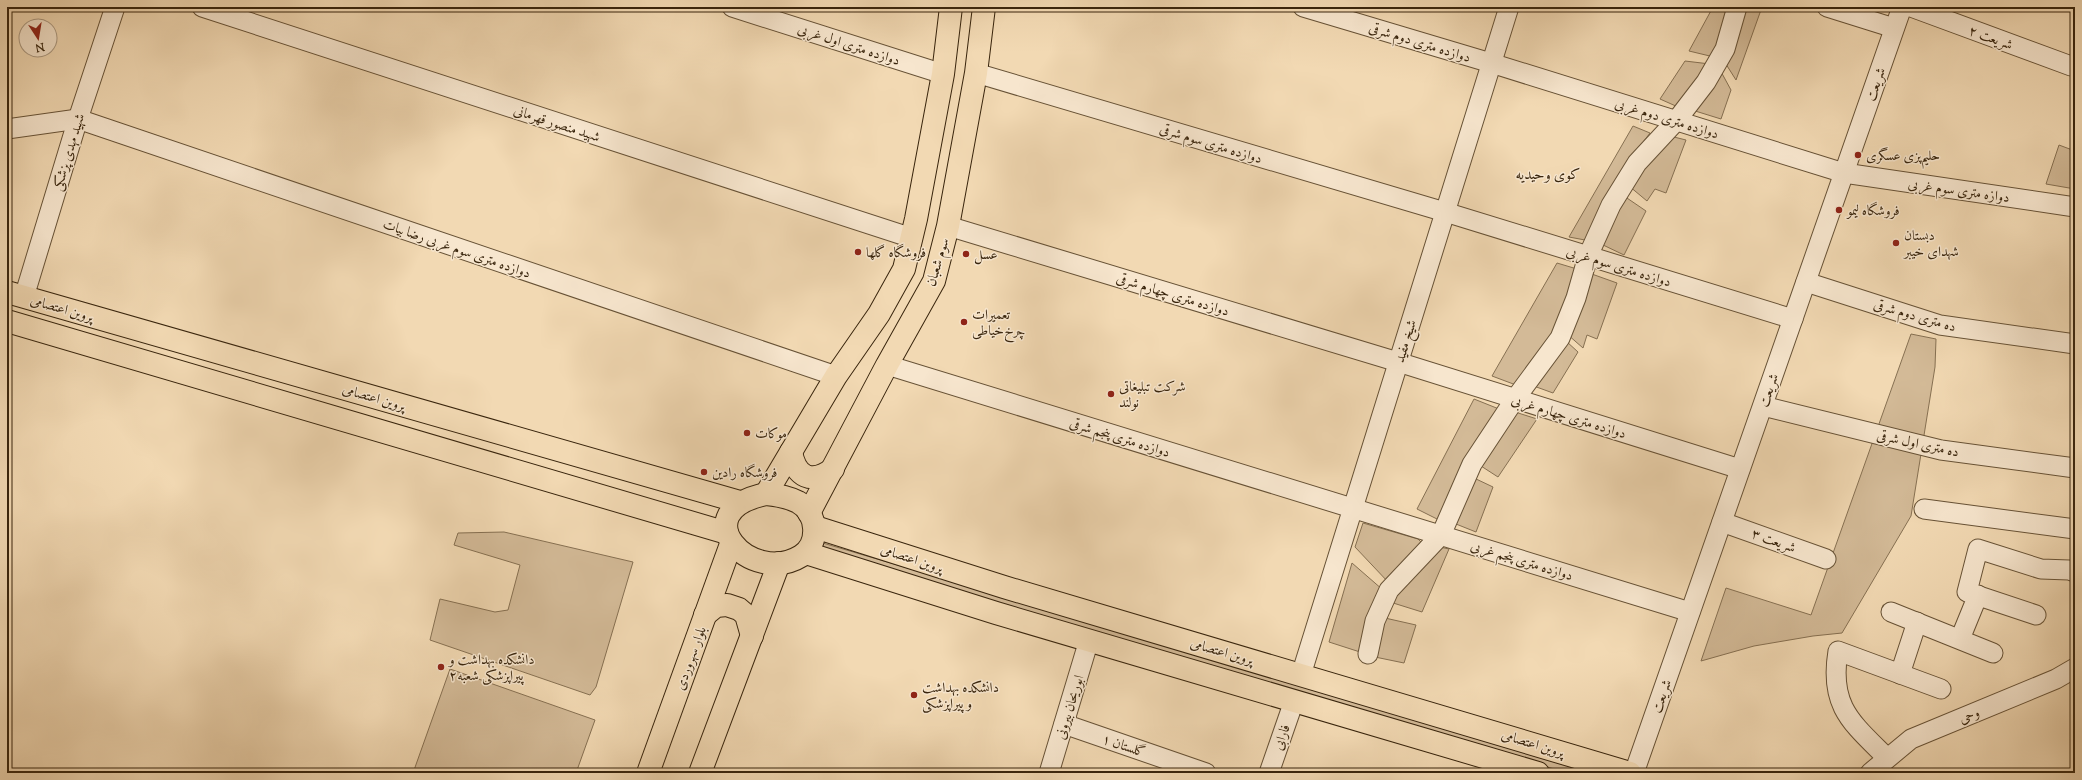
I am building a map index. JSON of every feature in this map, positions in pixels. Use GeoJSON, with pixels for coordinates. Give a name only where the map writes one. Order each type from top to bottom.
{"type":"FeatureCollection","features":[{"type":"Feature","properties":{"kind":"main road"},"geometry":{"type":"LineString","coordinates":[[766,494],[836,376],[879,314],[904,269],[912,238],[943,74],[951,7]]}},
{"type":"Feature","properties":{"kind":"main road","name":"سوم شعبان"},"geometry":{"type":"LineString","coordinates":[[812,520],[833,469],[887,365],[934,281],[948,226],[976,73],[984,7]]}},
{"type":"Feature","properties":{"kind":"main road","name":"پروین اعتصامی"},"geometry":{"type":"LineString","coordinates":[[16,295],[740,502]]}},
{"type":"Feature","properties":{"kind":"main road","name":"پروین اعتصامی"},"geometry":{"type":"LineString","coordinates":[[7,321],[729,538]]}},
{"type":"Feature","properties":{"kind":"main road"},"geometry":{"type":"LineString","coordinates":[[791,452],[793,462],[799,472],[807,477],[817,478],[833,469]]}},
{"type":"Feature","properties":{"kind":"main road"},"geometry":{"type":"LineString","coordinates":[[766,494],[782,496],[799,503],[812,520],[813,543],[806,553],[795,560],[779,563],[762,562],[750,558],[740,552],[729,538],[727,520],[733,509],[740,502],[766,494]]}},
{"type":"Feature","properties":{"kind":"main road","name":"پروین اعتصامی"},"geometry":{"type":"LineString","coordinates":[[812,520],[1004,587],[1301,674],[1598,768],[1630,773]]}},
{"type":"Feature","properties":{"kind":"main road","name":"بلوار سهروردی"},"geometry":{"type":"LineString","coordinates":[[648,773],[705,615],[729,538]]}},
{"type":"Feature","properties":{"kind":"main road","name":"پروین اعتصامی"},"geometry":{"type":"LineString","coordinates":[[806,553],[996,613],[1538,773]]}},
{"type":"Feature","properties":{"kind":"main road"},"geometry":{"type":"LineString","coordinates":[[700,773],[779,563]]}},
{"type":"Feature","properties":{"kind":"main road"},"geometry":{"type":"LineString","coordinates":[[705,615],[716,606],[727,605],[739,609],[746,615],[752,636]]}},
{"type":"Feature","properties":{"kind":"street","name":"شهید مهدی پزشکی"},"geometry":{"type":"LineString","coordinates":[[16,295],[78,119],[115,7]]}},
{"type":"Feature","properties":{"kind":"street","name":"شهید منصور قهرمانی"},"geometry":{"type":"LineString","coordinates":[[202,7],[912,238]]}},
{"type":"Feature","properties":{"kind":"street","name":"دوازده متری اول غربی"},"geometry":{"type":"LineString","coordinates":[[732,7],[943,74]]}},
{"type":"Feature","properties":{"kind":"street","name":"دوازده متری دوم شرقی"},"geometry":{"type":"LineString","coordinates":[[1303,7],[1491,63]]}},
{"type":"Feature","properties":{"kind":"street","name":"شیخ مفید"},"geometry":{"type":"LineString","coordinates":[[1301,674],[1509,7]]}},
{"type":"Feature","properties":{"kind":"street"},"geometry":{"type":"LineString","coordinates":[[1368,654],[1375,621],[1389,590],[1440,535],[1472,464],[1515,398],[1560,338],[1576,298],[1588,256],[1611,205],[1637,163],[1676,121],[1706,82],[1725,49],[1738,7]]}},
{"type":"Feature","properties":{"kind":"street"},"geometry":{"type":"LineString","coordinates":[[1827,7],[1894,28]]}},
{"type":"Feature","properties":{"kind":"street","name":"شریعت"},"geometry":{"type":"LineString","coordinates":[[1634,773],[1902,7]]}},
{"type":"Feature","properties":{"kind":"street","name":"شریعت ۲"},"geometry":{"type":"LineString","coordinates":[[1911,7],[2071,66]]}},
{"type":"Feature","properties":{"kind":"street","name":"دوازده متری دوم غربی"},"geometry":{"type":"LineString","coordinates":[[1491,63],[1844,173]]}},
{"type":"Feature","properties":{"kind":"street","name":"دوازده متری سوم شرقی"},"geometry":{"type":"LineString","coordinates":[[976,73],[1445,212]]}},
{"type":"Feature","properties":{"kind":"street"},"geometry":{"type":"LineString","coordinates":[[7,129],[78,119]]}},
{"type":"Feature","properties":{"kind":"street","name":"دوازده متری سوم غربی رضا بیات"},"geometry":{"type":"LineString","coordinates":[[78,119],[836,376]]}},
{"type":"Feature","properties":{"kind":"street","name":"دوازه متری سوم غربی"},"geometry":{"type":"LineString","coordinates":[[1844,173],[2075,207]]}},
{"type":"Feature","properties":{"kind":"street","name":"دوازده متری سوم غربی"},"geometry":{"type":"LineString","coordinates":[[1445,212],[1793,319]]}},
{"type":"Feature","properties":{"kind":"street","name":"دوازده متری چهارم شرقی"},"geometry":{"type":"LineString","coordinates":[[948,226],[1398,362]]}},
{"type":"Feature","properties":{"kind":"street","name":"ده متری دوم شرقی"},"geometry":{"type":"LineString","coordinates":[[1806,282],[1940,325],[2075,344]]}},
{"type":"Feature","properties":{"kind":"street","name":"دوازده متری چهارم غربی"},"geometry":{"type":"LineString","coordinates":[[1398,362],[1740,469]]}},
{"type":"Feature","properties":{"kind":"street","name":"دوازده متری پنجم شرقی"},"geometry":{"type":"LineString","coordinates":[[887,365],[1353,508]]}},
{"type":"Feature","properties":{"kind":"street","name":"ده متری اول شرقی"},"geometry":{"type":"LineString","coordinates":[[1762,406],[1941,450],[2075,468]]}},
{"type":"Feature","properties":{"kind":"street","name":"دوازده متری پنجم غربی"},"geometry":{"type":"LineString","coordinates":[[1353,508],[1690,612]]}},
{"type":"Feature","properties":{"kind":"street"},"geometry":{"type":"LineString","coordinates":[[1924,509],[2075,530]]}},
{"type":"Feature","properties":{"kind":"street","name":"شریعت ۳"},"geometry":{"type":"LineString","coordinates":[[1722,522],[1826,559]]}},
{"type":"Feature","properties":{"kind":"street"},"geometry":{"type":"LineString","coordinates":[[2036,615],[1967,592],[1978,549],[2041,569],[2069,570],[2075,572]]}},
{"type":"Feature","properties":{"kind":"street"},"geometry":{"type":"LineString","coordinates":[[1960,640],[1978,595]]}},
{"type":"Feature","properties":{"kind":"street"},"geometry":{"type":"LineString","coordinates":[[1892,612],[1993,653]]}},
{"type":"Feature","properties":{"kind":"street"},"geometry":{"type":"LineString","coordinates":[[1900,674],[1918,622]]}},
{"type":"Feature","properties":{"kind":"street","name":"ابوریحان بیرونی"},"geometry":{"type":"LineString","coordinates":[[1049,773],[1089,640]]}},
{"type":"Feature","properties":{"kind":"street"},"geometry":{"type":"LineString","coordinates":[[1886,757],[1845,714],[1837,691],[1836,667],[1838,651],[1941,689]]}},
{"type":"Feature","properties":{"kind":"street","name":"وحی"},"geometry":{"type":"LineString","coordinates":[[1870,773],[1886,757],[1911,739],[2056,678],[2075,668]]}},
{"type":"Feature","properties":{"kind":"street","name":"فارابی"},"geometry":{"type":"LineString","coordinates":[[1269,773],[1294,701]]}},
{"type":"Feature","properties":{"kind":"street","name":"گلستان ۱"},"geometry":{"type":"LineString","coordinates":[[1064,724],[1206,773]]}},
{"type":"Feature","properties":{"kind":"shaded area"},"geometry":{"type":"Polygon","coordinates":[[[1713,7],[1730,7],[1714,57],[1689,51],[1713,7]]]}},
{"type":"Feature","properties":{"kind":"shaded area"},"geometry":{"type":"Polygon","coordinates":[[[1742,7],[1762,7],[1736,80],[1724,61],[1742,7]]]}},
{"type":"Feature","properties":{"kind":"shaded area"},"geometry":{"type":"Polygon","coordinates":[[[1685,61],[1710,64],[1678,107],[1660,99],[1685,61]]]}},
{"type":"Feature","properties":{"kind":"shaded area"},"geometry":{"type":"Polygon","coordinates":[[[1719,68],[1731,90],[1721,119],[1692,110],[1719,68]]]}},
{"type":"Feature","properties":{"kind":"shaded area"},"geometry":{"type":"Polygon","coordinates":[[[1633,126],[1650,133],[1625,166],[1585,240],[1569,237],[1633,126]]]}},
{"type":"Feature","properties":{"kind":"shaded area"},"geometry":{"type":"Polygon","coordinates":[[[1670,136],[1686,140],[1666,193],[1655,189],[1647,201],[1629,186],[1670,136]]]}},
{"type":"Feature","properties":{"kind":"shaded area"},"geometry":{"type":"Polygon","coordinates":[[[2059,145],[2075,151],[2075,189],[2046,184],[2059,145]]]}},
{"type":"Feature","properties":{"kind":"shaded area"},"geometry":{"type":"Polygon","coordinates":[[[1624,196],[1646,211],[1624,255],[1601,244],[1624,196]]]}},
{"type":"Feature","properties":{"kind":"shaded area"},"geometry":{"type":"Polygon","coordinates":[[[1557,263],[1577,269],[1548,346],[1516,385],[1492,376],[1557,263]]]}},
{"type":"Feature","properties":{"kind":"shaded area"},"geometry":{"type":"Polygon","coordinates":[[[1589,273],[1617,283],[1597,339],[1587,335],[1583,348],[1567,334],[1589,273]]]}},
{"type":"Feature","properties":{"kind":"shaded area"},"geometry":{"type":"Polygon","coordinates":[[[1911,334],[1936,339],[1935,367],[1911,516],[1842,633],[1813,636],[1754,646],[1701,661],[1726,588],[1811,615],[1911,334]]]}},
{"type":"Feature","properties":{"kind":"shaded area"},"geometry":{"type":"Polygon","coordinates":[[[1566,341],[1578,352],[1553,393],[1531,385],[1566,341]]]}},
{"type":"Feature","properties":{"kind":"shaded area"},"geometry":{"type":"Polygon","coordinates":[[[1474,399],[1499,409],[1441,521],[1417,509],[1474,399]]]}},
{"type":"Feature","properties":{"kind":"shaded area"},"geometry":{"type":"Polygon","coordinates":[[[1512,411],[1537,419],[1498,477],[1481,466],[1512,411]]]}},
{"type":"Feature","properties":{"kind":"shaded area"},"geometry":{"type":"Polygon","coordinates":[[[1474,478],[1493,487],[1476,532],[1456,524],[1474,478]]]}},
{"type":"Feature","properties":{"kind":"shaded area"},"geometry":{"type":"Polygon","coordinates":[[[1363,523],[1418,539],[1421,542],[1389,583],[1355,547],[1363,523]]]}},
{"type":"Feature","properties":{"kind":"shaded area"},"geometry":{"type":"Polygon","coordinates":[[[504,532],[633,562],[596,687],[590,695],[430,640],[440,599],[495,612],[508,610],[520,565],[454,545],[458,533],[504,532]]]}},
{"type":"Feature","properties":{"kind":"shaded area"},"geometry":{"type":"Polygon","coordinates":[[[816,541],[1572,764],[1568,773],[812,550],[816,541]]]}},
{"type":"Feature","properties":{"kind":"shaded area"},"geometry":{"type":"Polygon","coordinates":[[[1435,546],[1449,549],[1422,612],[1390,602],[1435,546]]]}},
{"type":"Feature","properties":{"kind":"shaded area"},"geometry":{"type":"Polygon","coordinates":[[[1352,563],[1383,590],[1360,652],[1329,642],[1352,563]]]}},
{"type":"Feature","properties":{"kind":"shaded area"},"geometry":{"type":"Polygon","coordinates":[[[1385,618],[1416,625],[1404,663],[1375,657],[1385,618]]]}},
{"type":"Feature","properties":{"kind":"shaded area"},"geometry":{"type":"Polygon","coordinates":[[[450,669],[595,720],[576,773],[413,773],[450,669]]]}},
{"type":"Feature","properties":{"kind":"place","name":"حلیم‌پزی عسگری"},"geometry":{"type":"Point","coordinates":[1858,155]}},
{"type":"Feature","properties":{"kind":"place","name":"فروشگاه لیمو"},"geometry":{"type":"Point","coordinates":[1839,210]}},
{"type":"Feature","properties":{"kind":"place","name":"دبستان شهدای خیبر"},"geometry":{"type":"Point","coordinates":[1896,243]}},
{"type":"Feature","properties":{"kind":"place","name":"فروشگاه گلها"},"geometry":{"type":"Point","coordinates":[858,252]}},
{"type":"Feature","properties":{"kind":"place","name":"عسل"},"geometry":{"type":"Point","coordinates":[966,254]}},
{"type":"Feature","properties":{"kind":"place","name":"تعمیرات چرخ‌خیاطی"},"geometry":{"type":"Point","coordinates":[964,322]}},
{"type":"Feature","properties":{"kind":"place","name":"شرکت تبلیغاتی نولند"},"geometry":{"type":"Point","coordinates":[1111,394]}},
{"type":"Feature","properties":{"kind":"place","name":"موکات"},"geometry":{"type":"Point","coordinates":[747,433]}},
{"type":"Feature","properties":{"kind":"place","name":"فروشگاه رادین"},"geometry":{"type":"Point","coordinates":[704,472]}},
{"type":"Feature","properties":{"kind":"place","name":"دانشکده بهداشت و پیراپزشکى شعبه۲"},"geometry":{"type":"Point","coordinates":[441,667]}},
{"type":"Feature","properties":{"kind":"place","name":"دانشکده بهداشت و پیراپزشکی"},"geometry":{"type":"Point","coordinates":[914,695]}},
{"type":"Feature","properties":{"kind":"district","name":"کوی وحیدیه"},"geometry":{"type":"Point","coordinates":[1548,174]}}]}
